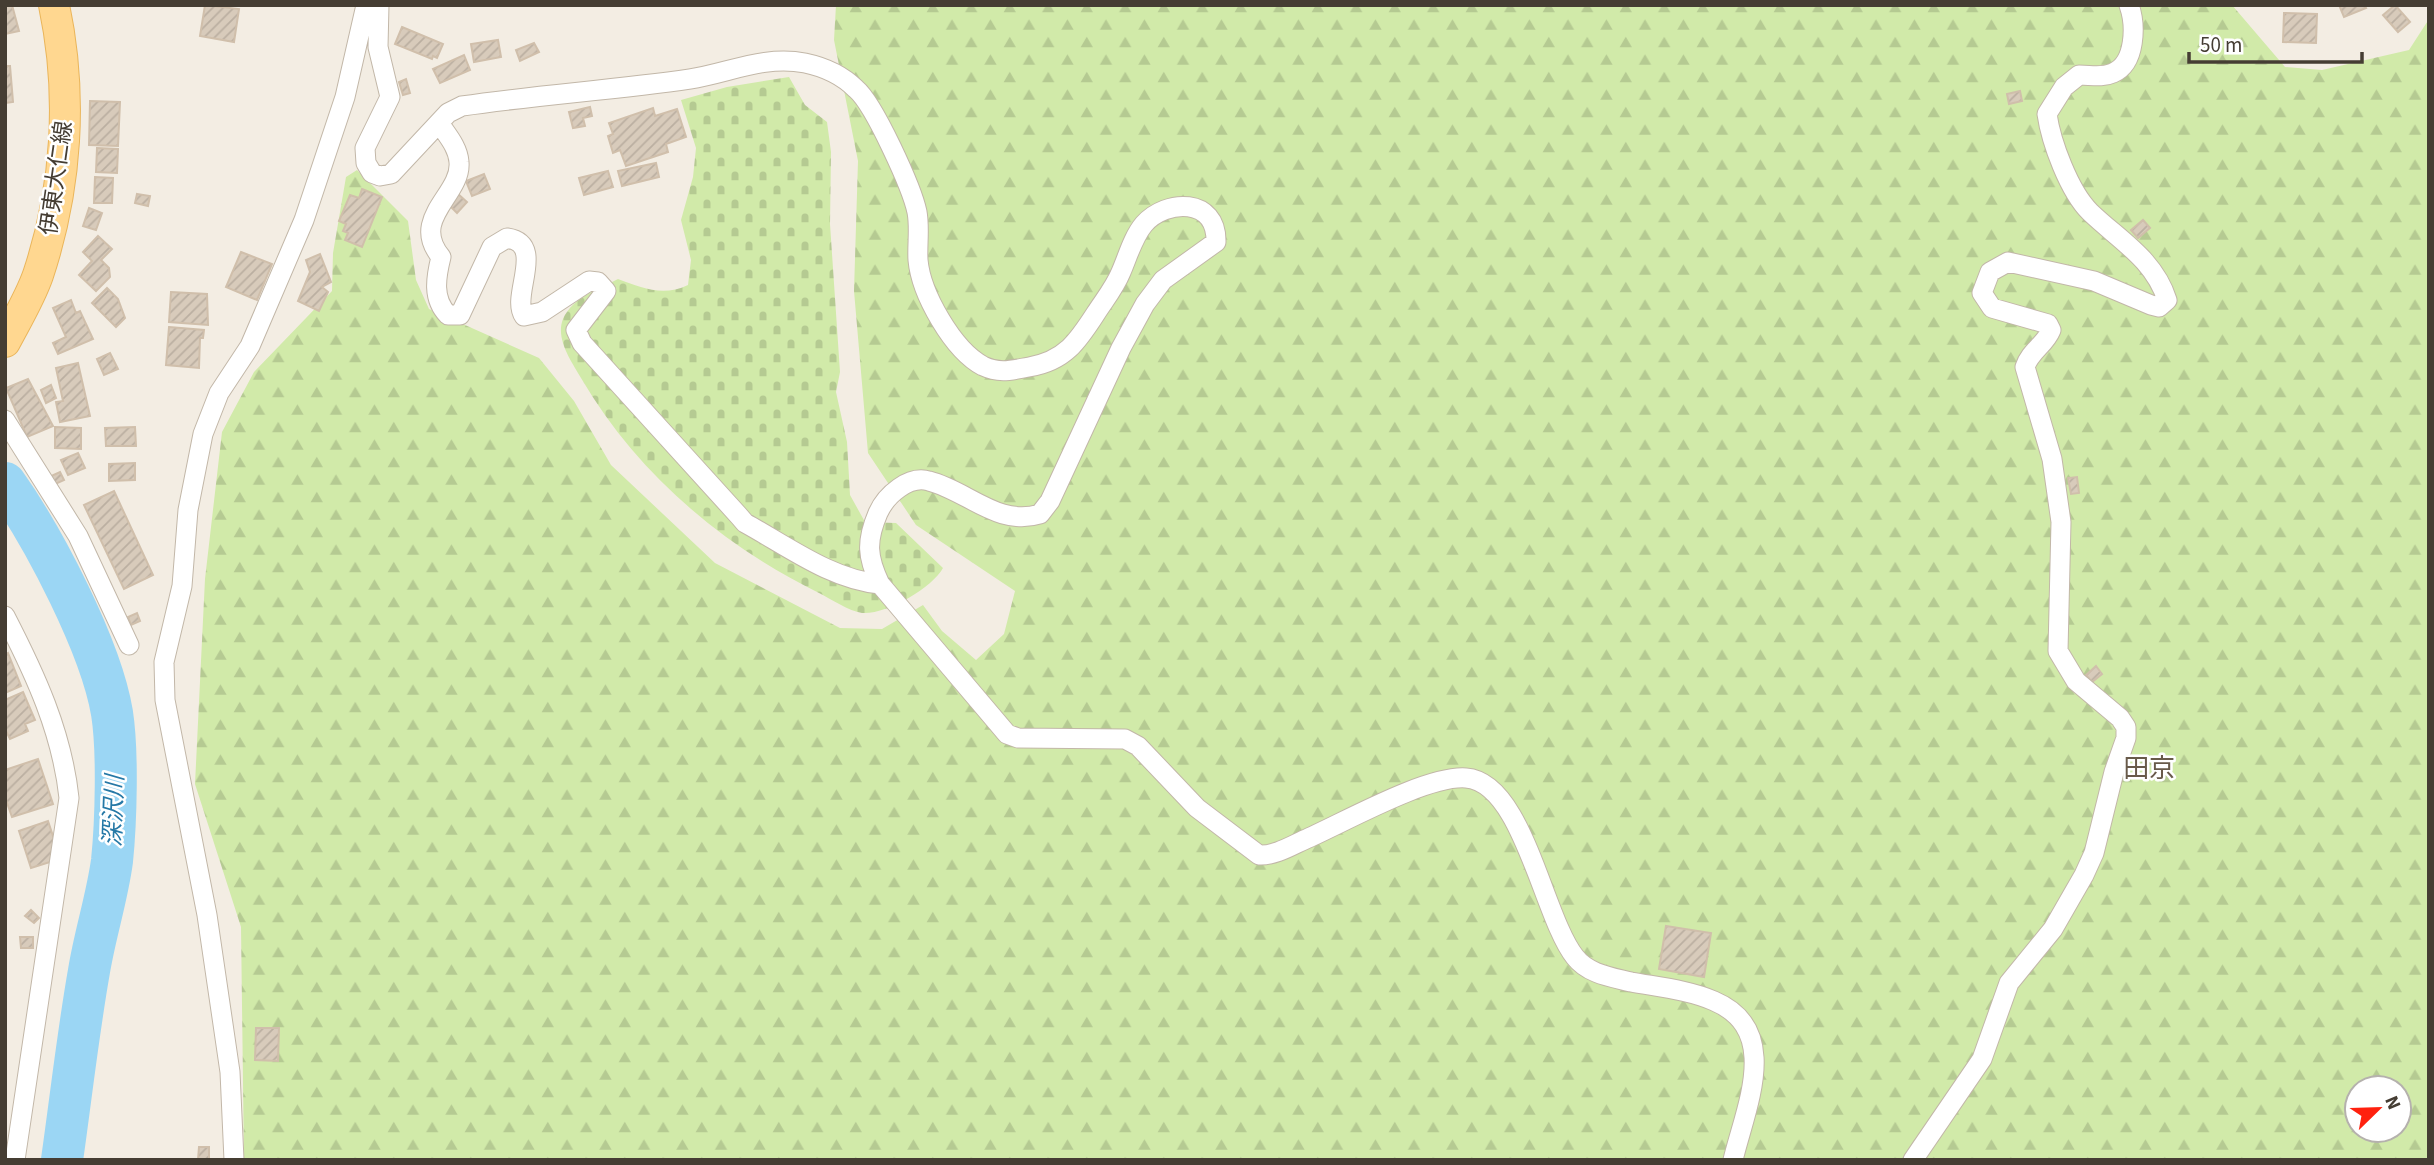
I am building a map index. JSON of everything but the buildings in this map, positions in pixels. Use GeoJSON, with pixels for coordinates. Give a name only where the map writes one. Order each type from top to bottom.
{"type":"FeatureCollection","features":[{"type":"Feature","properties":{"kind":"main road","name":"伊東大仁線"},"geometry":{"type":"LineString","coordinates":[[5,342],[37,278],[56,206],[66,119],[65,78],[54,5]]}},
{"type":"Feature","properties":{"kind":"street"},"geometry":{"type":"LineString","coordinates":[[234,1160],[230,1072],[207,915],[165,700],[164,662],[183,586],[188,510],[203,434],[219,393],[250,346],[304,220],[345,97],[366,5]]}},
{"type":"Feature","properties":{"kind":"street"},"geometry":{"type":"LineString","coordinates":[[379,5],[378,47],[390,97],[365,148],[366,163],[372,173],[380,176],[391,174],[449,113],[463,106],[692,79],[769,60],[805,63],[836,73],[859,90],[875,116],[908,187],[917,213],[918,262],[937,314],[956,344],[979,363],[996,372],[1042,365],[1073,348],[1110,293],[1145,223],[1173,209],[1192,206],[1209,214],[1216,227],[1216,242],[1163,280],[1145,304],[1121,348],[1049,501],[1040,513],[1017,518],[993,511],[928,480],[906,483],[881,507],[872,527],[868,555],[880,584],[1007,734],[1018,738],[1125,739],[1138,746],[1197,808],[1259,855],[1292,845],[1408,793],[1447,779],[1464,777],[1487,783],[1513,819],[1577,960],[1602,975],[1711,1000],[1729,1008],[1751,1034],[1755,1047],[1754,1066],[1733,1160]]}},
{"type":"Feature","properties":{"kind":"street"},"geometry":{"type":"LineString","coordinates":[[1913,1160],[1982,1059],[2013,976],[2053,929],[2084,875],[2094,853],[2114,772],[2126,738],[2126,727],[2120,718],[2076,681],[2058,651],[2061,522],[2052,459],[2025,367],[2028,358],[2048,339],[2051,330],[2048,324],[1993,307],[1982,293],[1990,272],[2008,262],[2094,281],[2159,307],[2167,300],[2148,263],[2088,210],[2050,136],[2047,114],[2064,87],[2079,75],[2102,76],[2117,71],[2128,56],[2134,32],[2129,5]]}},
{"type":"Feature","properties":{"kind":"street"},"geometry":{"type":"LineString","coordinates":[[439,123],[457,151],[460,164],[456,177],[437,208],[431,233],[434,248],[441,257],[436,291],[441,308],[448,315],[460,315],[492,247],[507,237],[515,239],[523,246],[526,259],[519,308],[524,316],[542,312],[589,281],[598,282],[606,291],[576,330],[582,343],[745,523],[827,568],[862,583],[880,584]]}},
{"type":"Feature","properties":{"kind":"street"},"geometry":{"type":"LineString","coordinates":[[5,420],[78,536],[129,645]]}},
{"type":"Feature","properties":{"kind":"street"},"geometry":{"type":"LineString","coordinates":[[5,616],[36,678],[60,746],[69,798],[15,1160]]}},
{"type":"Feature","properties":{"kind":"green space"},"geometry":{"type":"Polygon","coordinates":[[[836,5],[2232,5],[2285,67],[2322,70],[2409,50],[2429,19],[2429,1160],[244,1160],[241,927],[195,784],[205,579],[222,432],[254,372],[332,291],[333,253],[346,177],[357,170],[408,221],[416,280],[429,309],[539,358],[574,401],[611,465],[715,563],[840,628],[882,629],[923,605],[942,631],[976,660],[1004,634],[1015,591],[916,525],[868,453],[854,291],[858,161],[834,40],[836,5]]]}},
{"type":"Feature","properties":{"kind":"green space"},"geometry":{"type":"Polygon","coordinates":[[[789,77],[805,105],[827,122],[831,152],[830,224],[840,372],[836,392],[847,442],[850,495],[865,522],[896,523],[943,568],[919,592],[895,605],[872,612],[851,610],[783,574],[715,529],[684,503],[655,475],[603,412],[569,358],[561,334],[563,319],[573,305],[586,295],[618,279],[661,291],[688,285],[691,260],[681,220],[693,177],[696,148],[681,100],[727,87],[789,77]]]}},
{"type":"Feature","properties":{"kind":"waterway","name":"深沢川"},"geometry":{"type":"LineString","coordinates":[[5,483],[37,533],[84,626],[106,686],[114,729],[116,787],[112,861],[85,994],[62,1160]]}},
{"type":"Feature","properties":{"kind":"district","name":"田京"},"geometry":{"type":"Point","coordinates":[2149,768]}}]}
